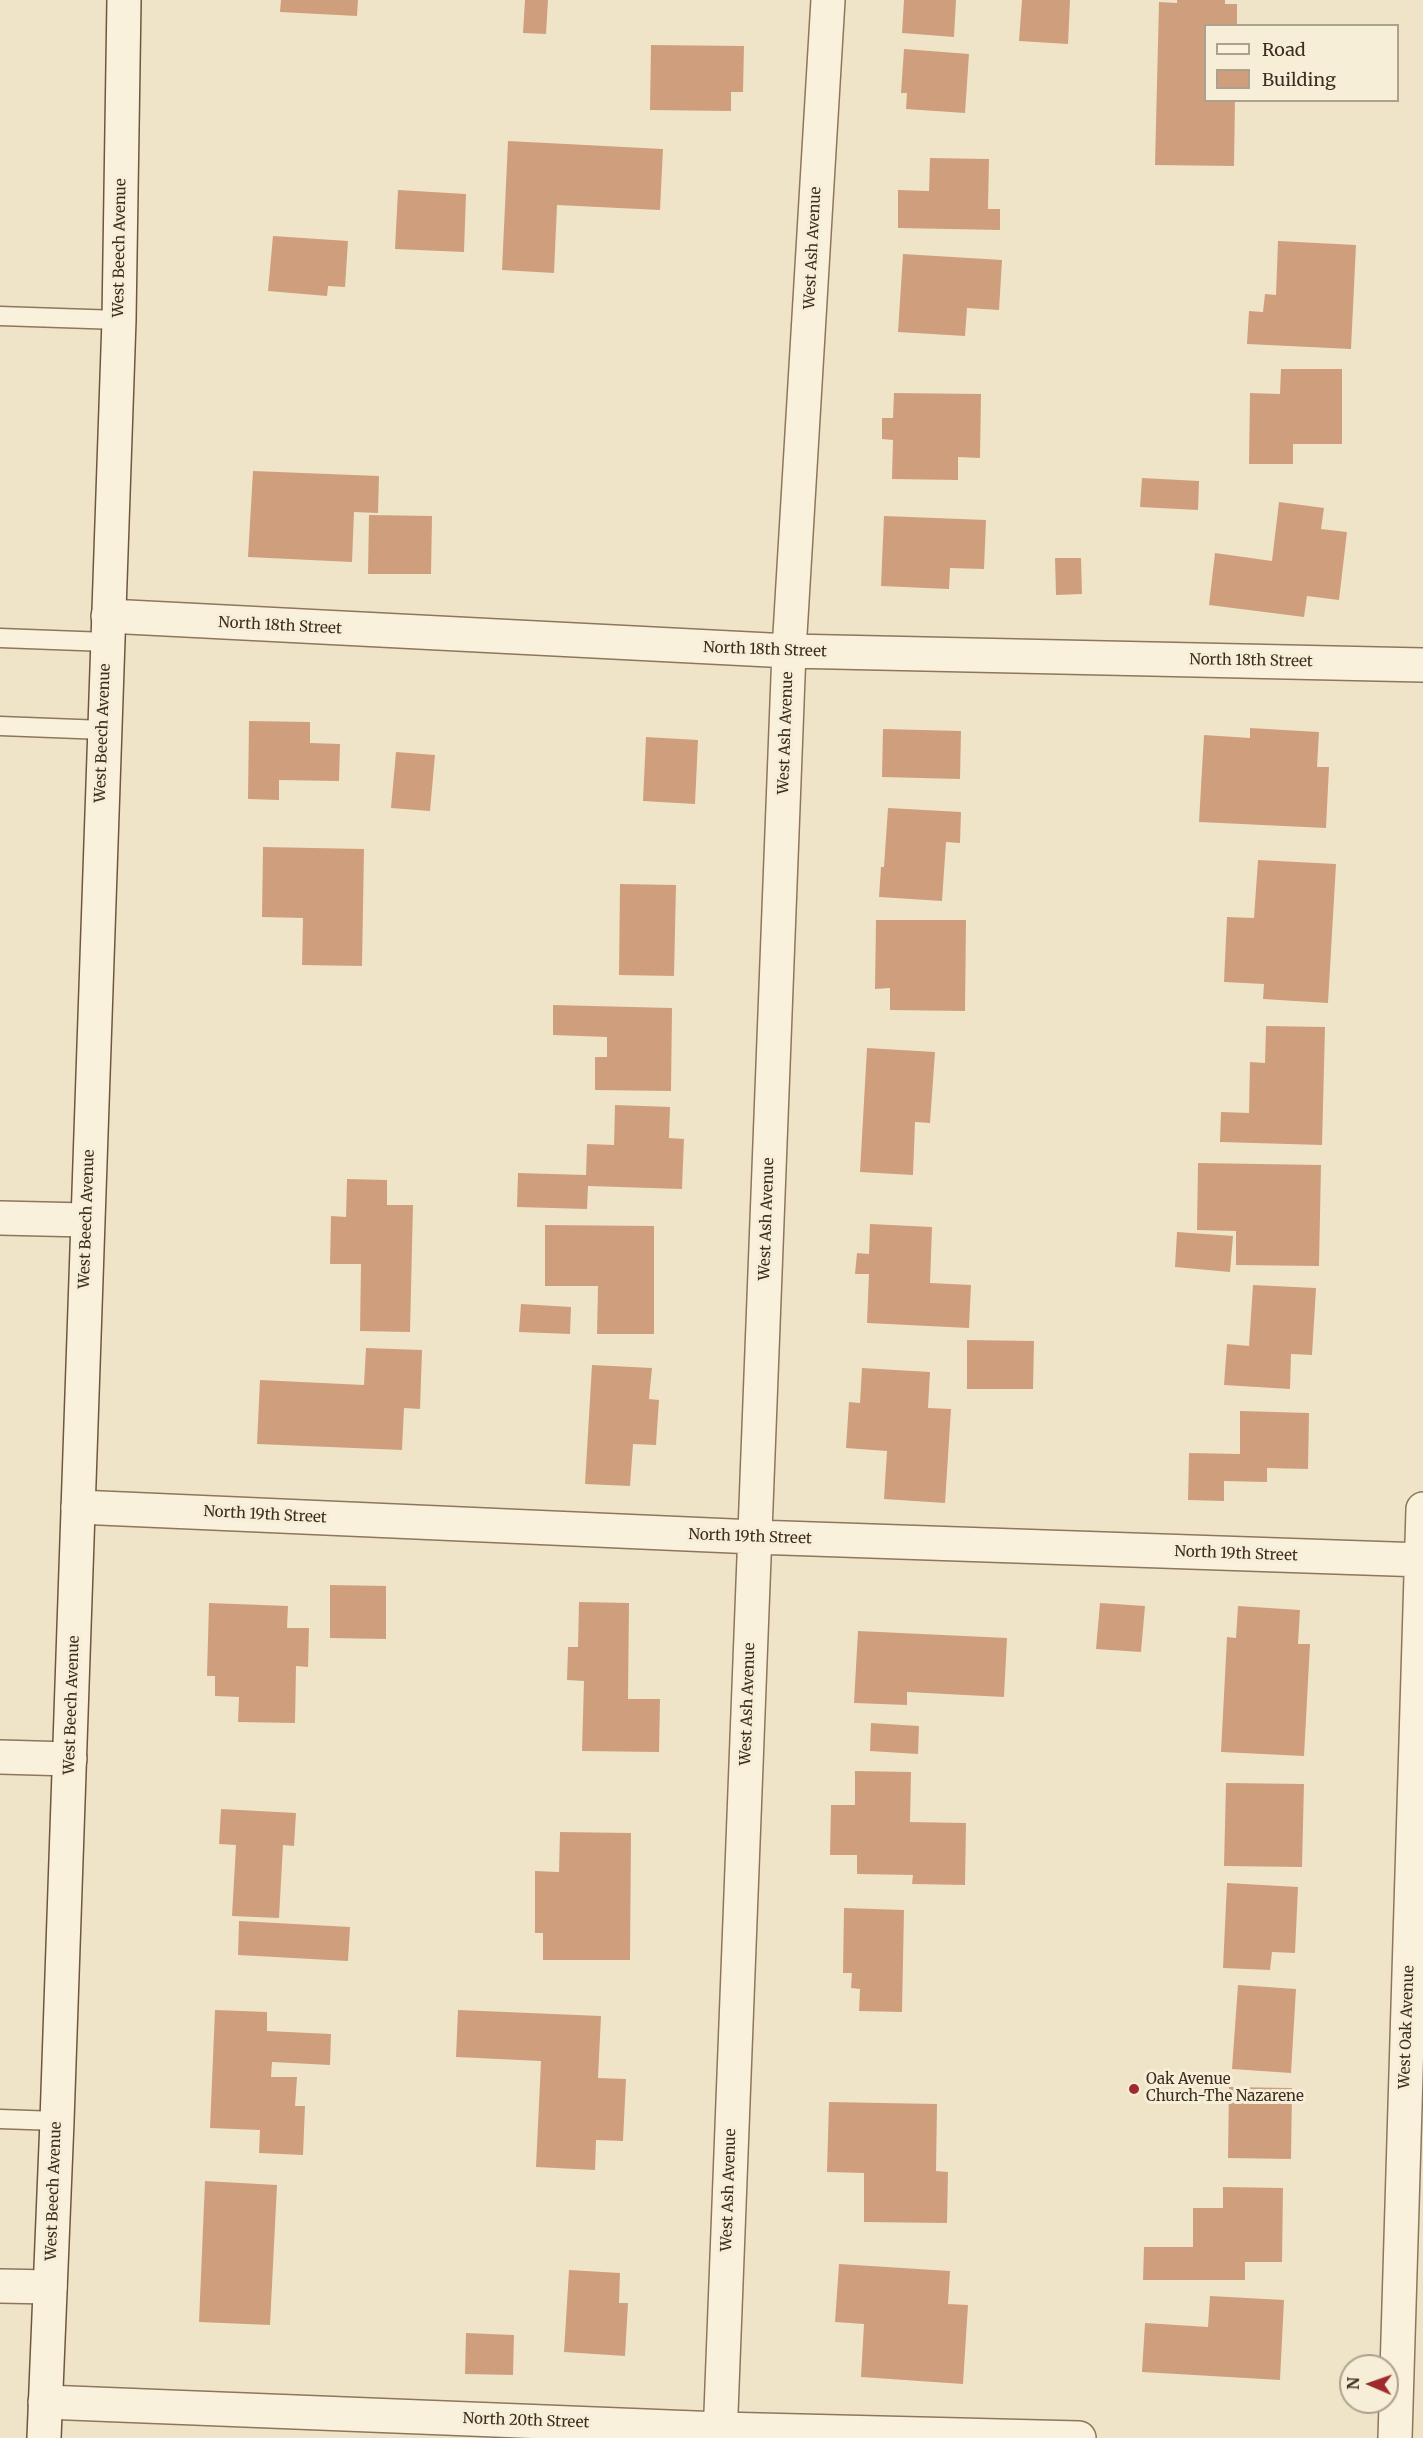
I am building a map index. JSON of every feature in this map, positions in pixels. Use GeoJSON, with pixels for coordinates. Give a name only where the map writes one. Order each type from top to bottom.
{"type":"FeatureCollection","features":[{"type":"Feature","properties":{"kind":"street","name":"West Beech Avenue"},"geometry":{"type":"LineString","coordinates":[[44,2438],[70,1759],[86,1220],[119,320],[124,0]]}},
{"type":"Feature","properties":{"kind":"street","name":"West Ash Avenue"},"geometry":{"type":"LineString","coordinates":[[720,2434],[789,651],[828,0]]}},
{"type":"Feature","properties":{"kind":"street","name":"North 18th Street"},"geometry":{"type":"LineString","coordinates":[[107,629],[789,651],[1423,665]]}},
{"type":"Feature","properties":{"kind":"street"},"geometry":{"type":"LineString","coordinates":[[0,1218],[86,1220]]}},
{"type":"Feature","properties":{"kind":"street","name":"North 19th Street"},"geometry":{"type":"LineString","coordinates":[[78,1507],[755,1537],[1422,1560]]}},
{"type":"Feature","properties":{"kind":"street","name":"West Oak Avenue"},"geometry":{"type":"LineString","coordinates":[[1395,2438],[1423,1509]]}},
{"type":"Feature","properties":{"kind":"street"},"geometry":{"type":"LineString","coordinates":[[0,1757],[70,1759]]}},
{"type":"Feature","properties":{"kind":"street"},"geometry":{"type":"LineString","coordinates":[[0,2286],[50,2287]]}},
{"type":"Feature","properties":{"kind":"street","name":"North 20th Street"},"geometry":{"type":"LineString","coordinates":[[45,2402],[720,2434],[1079,2438]]}},
{"type":"Feature","properties":{"kind":"lane"},"geometry":{"type":"LineString","coordinates":[[0,316],[119,320]]}},
{"type":"Feature","properties":{"kind":"lane"},"geometry":{"type":"LineString","coordinates":[[0,638],[107,629]]}},
{"type":"Feature","properties":{"kind":"lane"},"geometry":{"type":"LineString","coordinates":[[0,726],[104,730]]}},
{"type":"Feature","properties":{"kind":"lane"},"geometry":{"type":"LineString","coordinates":[[0,2119],[57,2121]]}},
{"type":"Feature","properties":{"kind":"building"},"geometry":{"type":"Polygon","coordinates":[[[281,0],[358,0],[357,16],[280,12],[281,0]]]}},
{"type":"Feature","properties":{"kind":"building"},"geometry":{"type":"Polygon","coordinates":[[[525,0],[548,0],[546,34],[523,33],[525,0]]]}},
{"type":"Feature","properties":{"kind":"building"},"geometry":{"type":"Polygon","coordinates":[[[904,0],[956,0],[954,37],[902,33],[904,0]]]}},
{"type":"Feature","properties":{"kind":"building"},"geometry":{"type":"Polygon","coordinates":[[[1022,0],[1070,0],[1068,44],[1019,41],[1022,0]]]}},
{"type":"Feature","properties":{"kind":"building"},"geometry":{"type":"Polygon","coordinates":[[[1177,0],[1225,0],[1225,4],[1237,4],[1237,24],[1204,24],[1204,102],[1235,102],[1234,166],[1155,165],[1159,2],[1177,3],[1177,0]]]}},
{"type":"Feature","properties":{"kind":"building"},"geometry":{"type":"Polygon","coordinates":[[[651,45],[744,46],[743,92],[731,92],[731,111],[650,110],[651,45]]]}},
{"type":"Feature","properties":{"kind":"building"},"geometry":{"type":"Polygon","coordinates":[[[904,49],[969,54],[965,113],[906,109],[907,93],[901,93],[904,49]]]}},
{"type":"Feature","properties":{"kind":"building"},"geometry":{"type":"Polygon","coordinates":[[[508,141],[663,149],[660,210],[557,205],[554,273],[502,270],[508,141]]]}},
{"type":"Feature","properties":{"kind":"building"},"geometry":{"type":"Polygon","coordinates":[[[930,158],[989,159],[988,209],[1000,209],[1000,230],[898,228],[898,190],[929,191],[930,158]]]}},
{"type":"Feature","properties":{"kind":"building"},"geometry":{"type":"Polygon","coordinates":[[[398,190],[466,194],[464,252],[395,249],[398,190]]]}},
{"type":"Feature","properties":{"kind":"building"},"geometry":{"type":"Polygon","coordinates":[[[273,236],[348,241],[345,287],[328,286],[327,296],[268,291],[273,236]]]}},
{"type":"Feature","properties":{"kind":"building"},"geometry":{"type":"Polygon","coordinates":[[[1278,241],[1356,245],[1351,349],[1247,344],[1249,311],[1263,312],[1265,294],[1276,295],[1278,241]]]}},
{"type":"Feature","properties":{"kind":"building"},"geometry":{"type":"Polygon","coordinates":[[[903,254],[1002,260],[999,310],[967,308],[965,336],[898,332],[903,254]]]}},
{"type":"Feature","properties":{"kind":"building"},"geometry":{"type":"Polygon","coordinates":[[[1281,369],[1342,369],[1342,444],[1293,444],[1293,464],[1249,464],[1250,393],[1280,394],[1281,369]]]}},
{"type":"Feature","properties":{"kind":"building"},"geometry":{"type":"Polygon","coordinates":[[[894,393],[981,394],[980,458],[958,457],[958,480],[892,479],[893,440],[882,439],[882,418],[893,418],[894,393]]]}},
{"type":"Feature","properties":{"kind":"building"},"geometry":{"type":"Polygon","coordinates":[[[253,471],[379,476],[378,513],[354,512],[352,562],[248,557],[253,471]]]}},
{"type":"Feature","properties":{"kind":"building"},"geometry":{"type":"Polygon","coordinates":[[[1142,478],[1199,481],[1198,510],[1140,507],[1142,478]]]}},
{"type":"Feature","properties":{"kind":"building"},"geometry":{"type":"Polygon","coordinates":[[[1279,502],[1324,508],[1321,529],[1347,532],[1339,600],[1307,596],[1304,617],[1209,605],[1215,553],[1272,561],[1279,502]]]}},
{"type":"Feature","properties":{"kind":"building"},"geometry":{"type":"Polygon","coordinates":[[[369,515],[432,516],[431,574],[368,574],[369,515]]]}},
{"type":"Feature","properties":{"kind":"building"},"geometry":{"type":"Polygon","coordinates":[[[884,516],[986,520],[984,569],[950,568],[949,589],[881,586],[884,516]]]}},
{"type":"Feature","properties":{"kind":"building"},"geometry":{"type":"Polygon","coordinates":[[[1055,558],[1081,558],[1082,594],[1056,595],[1055,558]]]}},
{"type":"Feature","properties":{"kind":"building"},"geometry":{"type":"Polygon","coordinates":[[[249,721],[310,722],[310,743],[340,744],[339,781],[279,780],[279,800],[248,799],[249,721]]]}},
{"type":"Feature","properties":{"kind":"building"},"geometry":{"type":"Polygon","coordinates":[[[1250,728],[1319,732],[1317,767],[1329,767],[1326,828],[1199,822],[1204,735],[1250,738],[1250,728]]]}},
{"type":"Feature","properties":{"kind":"building"},"geometry":{"type":"Polygon","coordinates":[[[883,729],[961,731],[960,779],[882,777],[883,729]]]}},
{"type":"Feature","properties":{"kind":"building"},"geometry":{"type":"Polygon","coordinates":[[[646,737],[698,740],[695,804],[643,801],[646,737]]]}},
{"type":"Feature","properties":{"kind":"building"},"geometry":{"type":"Polygon","coordinates":[[[396,752],[435,755],[430,811],[391,808],[396,752]]]}},
{"type":"Feature","properties":{"kind":"building"},"geometry":{"type":"Polygon","coordinates":[[[888,808],[961,812],[960,843],[946,842],[942,901],[879,897],[881,867],[884,867],[888,808]]]}},
{"type":"Feature","properties":{"kind":"building"},"geometry":{"type":"Polygon","coordinates":[[[263,847],[364,849],[362,966],[302,965],[303,918],[262,917],[263,847]]]}},
{"type":"Feature","properties":{"kind":"building"},"geometry":{"type":"Polygon","coordinates":[[[1258,860],[1336,864],[1328,1003],[1263,999],[1264,984],[1224,982],[1227,917],[1254,918],[1258,860]]]}},
{"type":"Feature","properties":{"kind":"building"},"geometry":{"type":"Polygon","coordinates":[[[620,884],[676,885],[674,976],[619,975],[620,884]]]}},
{"type":"Feature","properties":{"kind":"building"},"geometry":{"type":"Polygon","coordinates":[[[876,920],[966,920],[965,1011],[890,1010],[890,988],[875,989],[876,920]]]}},
{"type":"Feature","properties":{"kind":"building"},"geometry":{"type":"Polygon","coordinates":[[[553,1005],[672,1008],[671,1091],[595,1090],[595,1057],[607,1057],[607,1037],[553,1035],[553,1005]]]}},
{"type":"Feature","properties":{"kind":"building"},"geometry":{"type":"Polygon","coordinates":[[[1266,1026],[1325,1027],[1322,1145],[1220,1142],[1221,1112],[1249,1113],[1250,1062],[1265,1063],[1266,1026]]]}},
{"type":"Feature","properties":{"kind":"building"},"geometry":{"type":"Polygon","coordinates":[[[867,1048],[935,1052],[930,1123],[915,1122],[913,1175],[860,1172],[867,1048]]]}},
{"type":"Feature","properties":{"kind":"building"},"geometry":{"type":"Polygon","coordinates":[[[615,1105],[670,1107],[669,1138],[684,1139],[682,1189],[588,1186],[587,1209],[517,1207],[518,1173],[586,1175],[587,1144],[614,1145],[615,1105]]]}},
{"type":"Feature","properties":{"kind":"building"},"geometry":{"type":"Polygon","coordinates":[[[1198,1163],[1321,1165],[1319,1266],[1236,1265],[1236,1231],[1197,1230],[1198,1163]]]}},
{"type":"Feature","properties":{"kind":"building"},"geometry":{"type":"Polygon","coordinates":[[[347,1179],[387,1180],[387,1205],[413,1205],[410,1332],[360,1331],[361,1264],[330,1264],[331,1216],[346,1217],[347,1179]]]}},
{"type":"Feature","properties":{"kind":"building"},"geometry":{"type":"Polygon","coordinates":[[[870,1224],[932,1227],[930,1283],[971,1285],[969,1328],[867,1323],[869,1274],[855,1274],[857,1253],[869,1254],[870,1224]]]}},
{"type":"Feature","properties":{"kind":"building"},"geometry":{"type":"Polygon","coordinates":[[[545,1225],[654,1226],[654,1334],[597,1334],[598,1286],[545,1286],[545,1225]]]}},
{"type":"Feature","properties":{"kind":"building"},"geometry":{"type":"Polygon","coordinates":[[[1177,1232],[1233,1236],[1230,1272],[1175,1267],[1177,1232]]]}},
{"type":"Feature","properties":{"kind":"building"},"geometry":{"type":"Polygon","coordinates":[[[1253,1285],[1316,1288],[1312,1355],[1291,1354],[1290,1389],[1224,1385],[1227,1344],[1249,1346],[1253,1285]]]}},
{"type":"Feature","properties":{"kind":"building"},"geometry":{"type":"Polygon","coordinates":[[[521,1304],[571,1307],[570,1334],[519,1332],[521,1304]]]}},
{"type":"Feature","properties":{"kind":"building"},"geometry":{"type":"Polygon","coordinates":[[[967,1340],[1034,1341],[1033,1389],[967,1389],[967,1340]]]}},
{"type":"Feature","properties":{"kind":"building"},"geometry":{"type":"Polygon","coordinates":[[[366,1348],[422,1350],[420,1409],[404,1408],[402,1450],[257,1444],[260,1380],[364,1385],[366,1348]]]}},
{"type":"Feature","properties":{"kind":"building"},"geometry":{"type":"Polygon","coordinates":[[[592,1365],[652,1368],[649,1399],[659,1400],[656,1445],[633,1444],[630,1486],[585,1484],[592,1365]]]}},
{"type":"Feature","properties":{"kind":"building"},"geometry":{"type":"Polygon","coordinates":[[[862,1368],[930,1372],[928,1408],[951,1409],[945,1503],[884,1499],[887,1451],[846,1448],[849,1402],[860,1403],[862,1368]]]}},
{"type":"Feature","properties":{"kind":"building"},"geometry":{"type":"Polygon","coordinates":[[[1240,1411],[1309,1413],[1308,1469],[1267,1468],[1267,1482],[1224,1481],[1224,1501],[1188,1500],[1189,1453],[1240,1454],[1240,1411]]]}},
{"type":"Feature","properties":{"kind":"building"},"geometry":{"type":"Polygon","coordinates":[[[330,1585],[386,1586],[386,1639],[330,1638],[330,1585]]]}},
{"type":"Feature","properties":{"kind":"building"},"geometry":{"type":"Polygon","coordinates":[[[579,1602],[629,1603],[628,1699],[660,1699],[659,1752],[582,1751],[584,1681],[567,1680],[568,1647],[578,1647],[579,1602]]]}},
{"type":"Feature","properties":{"kind":"building"},"geometry":{"type":"Polygon","coordinates":[[[209,1603],[288,1606],[287,1628],[309,1628],[308,1667],[296,1666],[295,1723],[238,1722],[239,1697],[215,1696],[215,1676],[207,1676],[209,1603]]]}},
{"type":"Feature","properties":{"kind":"building"},"geometry":{"type":"Polygon","coordinates":[[[1100,1603],[1145,1606],[1141,1652],[1096,1649],[1100,1603]]]}},
{"type":"Feature","properties":{"kind":"building"},"geometry":{"type":"Polygon","coordinates":[[[1238,1606],[1300,1610],[1298,1644],[1310,1644],[1304,1756],[1221,1752],[1227,1637],[1236,1638],[1238,1606]]]}},
{"type":"Feature","properties":{"kind":"building"},"geometry":{"type":"Polygon","coordinates":[[[858,1631],[1007,1638],[1004,1697],[907,1692],[907,1705],[854,1703],[858,1631]]]}},
{"type":"Feature","properties":{"kind":"building"},"geometry":{"type":"Polygon","coordinates":[[[871,1723],[919,1726],[918,1754],[870,1751],[871,1723]]]}},
{"type":"Feature","properties":{"kind":"building"},"geometry":{"type":"Polygon","coordinates":[[[855,1771],[911,1772],[910,1822],[966,1823],[965,1885],[912,1884],[913,1875],[857,1874],[857,1855],[830,1855],[831,1805],[855,1805],[855,1771]]]}},
{"type":"Feature","properties":{"kind":"building"},"geometry":{"type":"Polygon","coordinates":[[[1226,1783],[1304,1784],[1302,1867],[1224,1866],[1226,1783]]]}},
{"type":"Feature","properties":{"kind":"building"},"geometry":{"type":"Polygon","coordinates":[[[221,1809],[296,1813],[294,1846],[283,1845],[279,1918],[232,1916],[236,1845],[219,1844],[221,1809]]]}},
{"type":"Feature","properties":{"kind":"building"},"geometry":{"type":"Polygon","coordinates":[[[560,1832],[631,1833],[630,1960],[543,1960],[543,1933],[535,1933],[535,1871],[559,1872],[560,1832]]]}},
{"type":"Feature","properties":{"kind":"building"},"geometry":{"type":"Polygon","coordinates":[[[1227,1883],[1298,1887],[1295,1953],[1272,1952],[1270,1970],[1223,1968],[1227,1883]]]}},
{"type":"Feature","properties":{"kind":"building"},"geometry":{"type":"Polygon","coordinates":[[[844,1908],[904,1910],[902,2012],[859,2011],[860,1989],[851,1988],[852,1973],[843,1973],[844,1908]]]}},
{"type":"Feature","properties":{"kind":"building"},"geometry":{"type":"Polygon","coordinates":[[[239,1921],[350,1927],[348,1961],[238,1955],[239,1921]]]}},
{"type":"Feature","properties":{"kind":"building"},"geometry":{"type":"Polygon","coordinates":[[[1238,1985],[1296,1989],[1291,2073],[1232,2069],[1238,1985]]]}},
{"type":"Feature","properties":{"kind":"building"},"geometry":{"type":"Polygon","coordinates":[[[215,2010],[267,2012],[267,2031],[331,2034],[330,2065],[272,2062],[271,2077],[297,2077],[295,2106],[305,2106],[303,2155],[259,2153],[260,2130],[210,2128],[215,2010]]]}},
{"type":"Feature","properties":{"kind":"building"},"geometry":{"type":"Polygon","coordinates":[[[458,2010],[601,2016],[598,2078],[626,2079],[623,2141],[596,2140],[595,2170],[536,2167],[541,2061],[456,2057],[458,2010]]]}},
{"type":"Feature","properties":{"kind":"building"},"geometry":{"type":"Polygon","coordinates":[[[1229,2087],[1292,2088],[1291,2159],[1228,2158],[1229,2087]]]}},
{"type":"Feature","properties":{"kind":"building"},"geometry":{"type":"Polygon","coordinates":[[[829,2102],[937,2104],[936,2171],[948,2172],[947,2223],[864,2222],[864,2173],[827,2172],[829,2102]]]}},
{"type":"Feature","properties":{"kind":"building"},"geometry":{"type":"Polygon","coordinates":[[[205,2181],[277,2185],[270,2325],[199,2322],[205,2181]]]}},
{"type":"Feature","properties":{"kind":"building"},"geometry":{"type":"Polygon","coordinates":[[[1223,2187],[1283,2188],[1282,2262],[1245,2262],[1245,2280],[1143,2280],[1144,2247],[1193,2247],[1193,2208],[1223,2208],[1223,2187]]]}},
{"type":"Feature","properties":{"kind":"building"},"geometry":{"type":"Polygon","coordinates":[[[839,2264],[950,2271],[948,2304],[968,2305],[963,2384],[861,2377],[864,2324],[835,2322],[839,2264]]]}},
{"type":"Feature","properties":{"kind":"building"},"geometry":{"type":"Polygon","coordinates":[[[569,2270],[620,2273],[619,2303],[628,2303],[625,2356],[564,2352],[569,2270]]]}},
{"type":"Feature","properties":{"kind":"building"},"geometry":{"type":"Polygon","coordinates":[[[1210,2296],[1284,2300],[1280,2380],[1142,2372],[1145,2323],[1208,2327],[1210,2296]]]}},
{"type":"Feature","properties":{"kind":"building"},"geometry":{"type":"Polygon","coordinates":[[[466,2333],[514,2335],[513,2375],[465,2374],[466,2333]]]}},
{"type":"Feature","properties":{"kind":"place","name":"Oak Avenue Church-The Nazarene"},"geometry":{"type":"Point","coordinates":[1134,2089]}}]}
